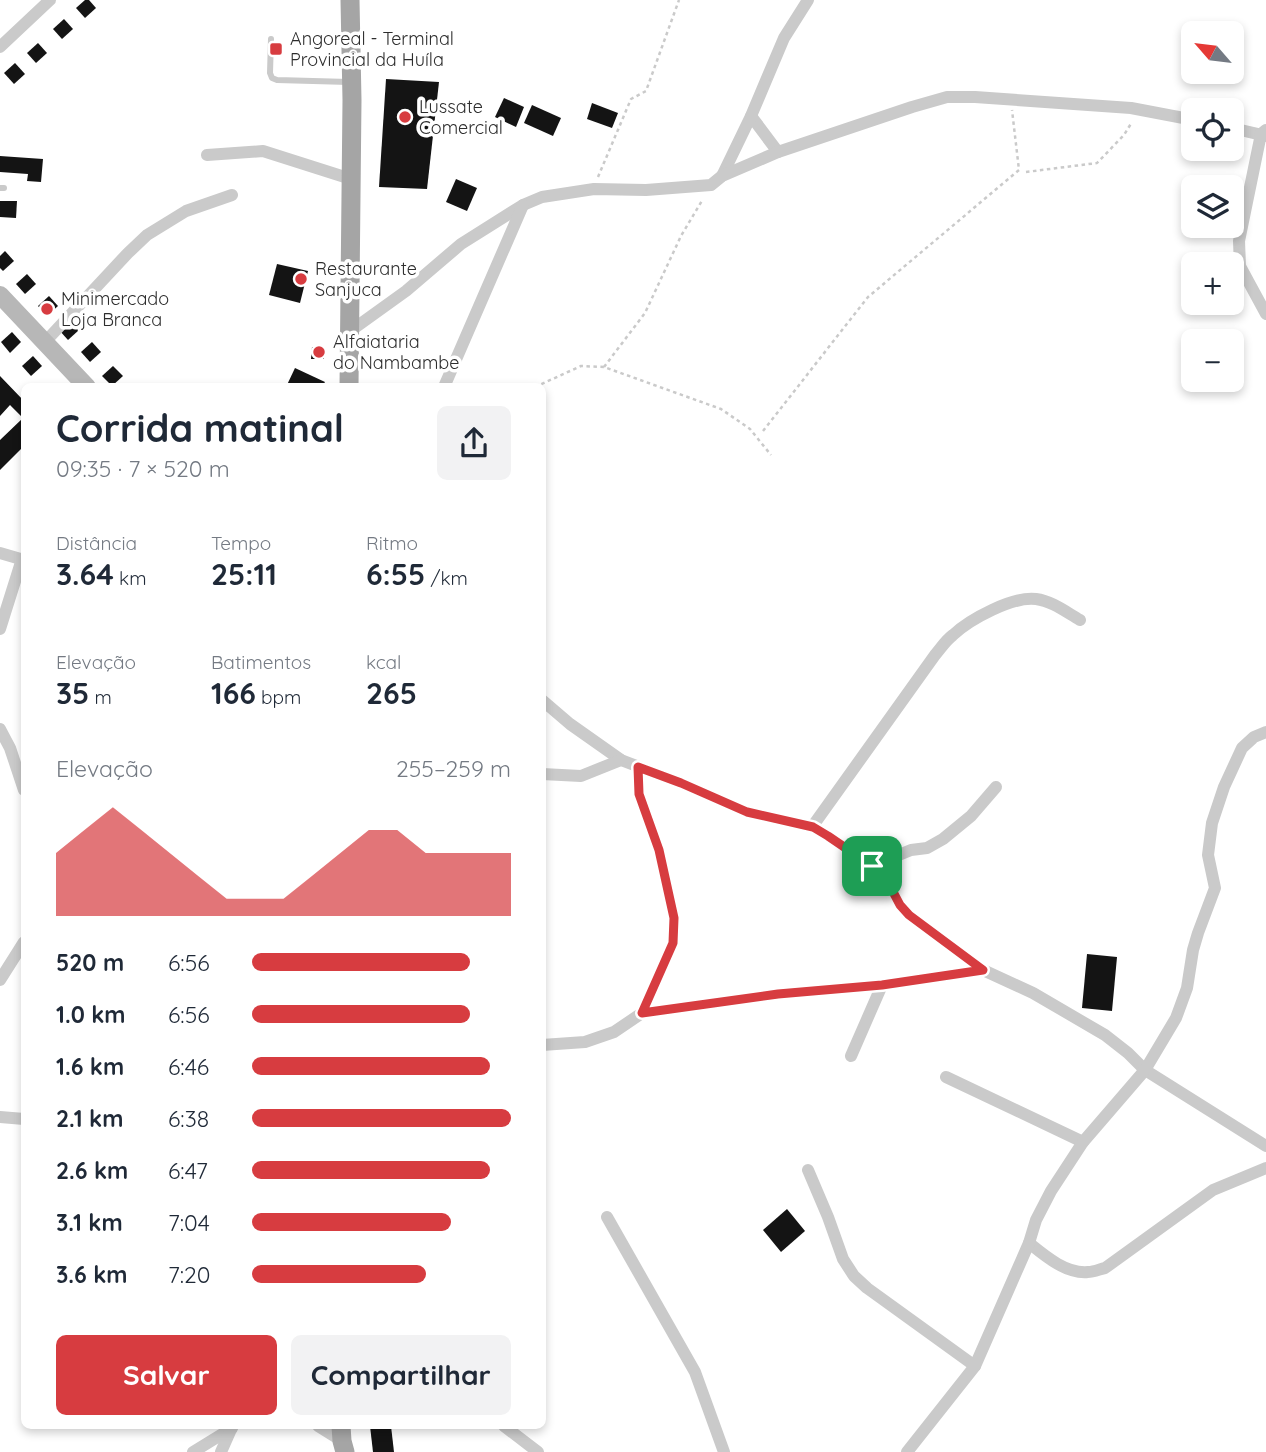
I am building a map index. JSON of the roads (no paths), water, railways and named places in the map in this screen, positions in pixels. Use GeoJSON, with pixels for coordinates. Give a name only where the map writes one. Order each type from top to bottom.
{"type":"FeatureCollection","features":[{"type":"Feature","properties":{"kind":"main road"},"geometry":{"type":"LineString","coordinates":[[349,383],[352,82],[350,0]]}},
{"type":"Feature","properties":{"kind":"street"},"geometry":{"type":"LineString","coordinates":[[0,47],[50,0]]}},
{"type":"Feature","properties":{"kind":"street"},"geometry":{"type":"LineString","coordinates":[[722,176],[784,38],[808,0]]}},
{"type":"Feature","properties":{"kind":"street"},"geometry":{"type":"LineString","coordinates":[[349,332],[406,291],[461,244],[523,205],[542,197],[594,189],[646,190],[711,185],[722,176],[778,152],[947,97],[1131,108],[1181,118]]}},
{"type":"Feature","properties":{"kind":"street"},"geometry":{"type":"LineString","coordinates":[[751,116],[778,152]]}},
{"type":"Feature","properties":{"kind":"street"},"geometry":{"type":"LineString","coordinates":[[1244,130],[1264,133],[1239,241],[1240,266],[1266,314]]}},
{"type":"Feature","properties":{"kind":"street"},"geometry":{"type":"LineString","coordinates":[[207,155],[263,151],[351,179]]}},
{"type":"Feature","properties":{"kind":"street"},"geometry":{"type":"LineString","coordinates":[[45,342],[147,235],[186,211],[232,195]]}},
{"type":"Feature","properties":{"kind":"street"},"geometry":{"type":"LineString","coordinates":[[446,383],[523,205]]}},
{"type":"Feature","properties":{"kind":"street"},"geometry":{"type":"LineString","coordinates":[[0,295],[83,383]]}},
{"type":"Feature","properties":{"kind":"street"},"geometry":{"type":"LineString","coordinates":[[0,553],[21,558]]}},
{"type":"Feature","properties":{"kind":"street"},"geometry":{"type":"LineString","coordinates":[[0,629],[21,565]]}},
{"type":"Feature","properties":{"kind":"street"},"geometry":{"type":"LineString","coordinates":[[813,827],[935,655],[953,635],[974,619],[1004,604],[1034,599],[1054,605],[1080,620]]}},
{"type":"Feature","properties":{"kind":"street"},"geometry":{"type":"LineString","coordinates":[[546,703],[621,760],[747,812],[813,827],[828,836],[872,866],[909,915],[983,970],[1033,993],[1105,1035],[1145,1070],[1266,1146]]}},
{"type":"Feature","properties":{"kind":"street"},"geometry":{"type":"LineString","coordinates":[[0,729],[10,748],[21,781]]}},
{"type":"Feature","properties":{"kind":"street"},"geometry":{"type":"LineString","coordinates":[[907,1452],[975,1366],[1029,1243],[1036,1220],[1051,1191],[1083,1142],[1145,1070],[1176,1018],[1188,988],[1194,950],[1215,888],[1208,855],[1212,823],[1224,787],[1242,748],[1254,737],[1266,732]]}},
{"type":"Feature","properties":{"kind":"street"},"geometry":{"type":"LineString","coordinates":[[546,774],[581,776],[621,760]]}},
{"type":"Feature","properties":{"kind":"street"},"geometry":{"type":"LineString","coordinates":[[638,767],[639,794],[659,850],[674,918],[673,943],[642,1013]]}},
{"type":"Feature","properties":{"kind":"street"},"geometry":{"type":"LineString","coordinates":[[872,866],[911,850],[927,848],[943,839],[971,816],[996,787]]}},
{"type":"Feature","properties":{"kind":"street"},"geometry":{"type":"LineString","coordinates":[[0,980],[21,947]]}},
{"type":"Feature","properties":{"kind":"street"},"geometry":{"type":"LineString","coordinates":[[546,1045],[585,1042],[614,1032],[642,1013],[778,994],[882,985],[983,970]]}},
{"type":"Feature","properties":{"kind":"street"},"geometry":{"type":"LineString","coordinates":[[851,1056],[882,985]]}},
{"type":"Feature","properties":{"kind":"street"},"geometry":{"type":"LineString","coordinates":[[946,1077],[1083,1142]]}},
{"type":"Feature","properties":{"kind":"street"},"geometry":{"type":"LineString","coordinates":[[0,1117],[21,1119]]}},
{"type":"Feature","properties":{"kind":"street"},"geometry":{"type":"LineString","coordinates":[[1029,1243],[1050,1260],[1074,1271],[1090,1272],[1105,1268],[1213,1190],[1266,1168]]}},
{"type":"Feature","properties":{"kind":"street"},"geometry":{"type":"LineString","coordinates":[[808,1170],[842,1259],[854,1276],[975,1366]]}},
{"type":"Feature","properties":{"kind":"street"},"geometry":{"type":"LineString","coordinates":[[607,1217],[695,1372],[724,1452]]}},
{"type":"Feature","properties":{"kind":"street"},"geometry":{"type":"LineString","coordinates":[[193,1452],[229,1429]]}},
{"type":"Feature","properties":{"kind":"street"},"geometry":{"type":"LineString","coordinates":[[221,1452],[231,1429]]}},
{"type":"Feature","properties":{"kind":"street"},"geometry":{"type":"LineString","coordinates":[[323,1429],[343,1440]]}},
{"type":"Feature","properties":{"kind":"street"},"geometry":{"type":"LineString","coordinates":[[508,1429],[538,1452]]}},
{"type":"Feature","properties":{"kind":"lane"},"geometry":{"type":"LineString","coordinates":[[271,39],[272,78],[352,82]]}},
{"type":"Feature","properties":{"kind":"place","name":"Angoreal - Terminal Provincial da Huíla"},"geometry":{"type":"Point","coordinates":[276,49]}},
{"type":"Feature","properties":{"kind":"place","name":"Lussate Comercial"},"geometry":{"type":"Point","coordinates":[405,117]}},
{"type":"Feature","properties":{"kind":"place","name":"Restaurante Sanjuca"},"geometry":{"type":"Point","coordinates":[301,279]}},
{"type":"Feature","properties":{"kind":"place","name":"Minimercado Loja Branca"},"geometry":{"type":"Point","coordinates":[47,309]}},
{"type":"Feature","properties":{"kind":"place","name":"Alfaiataria do Nambambe"},"geometry":{"type":"Point","coordinates":[319,352]}}]}
